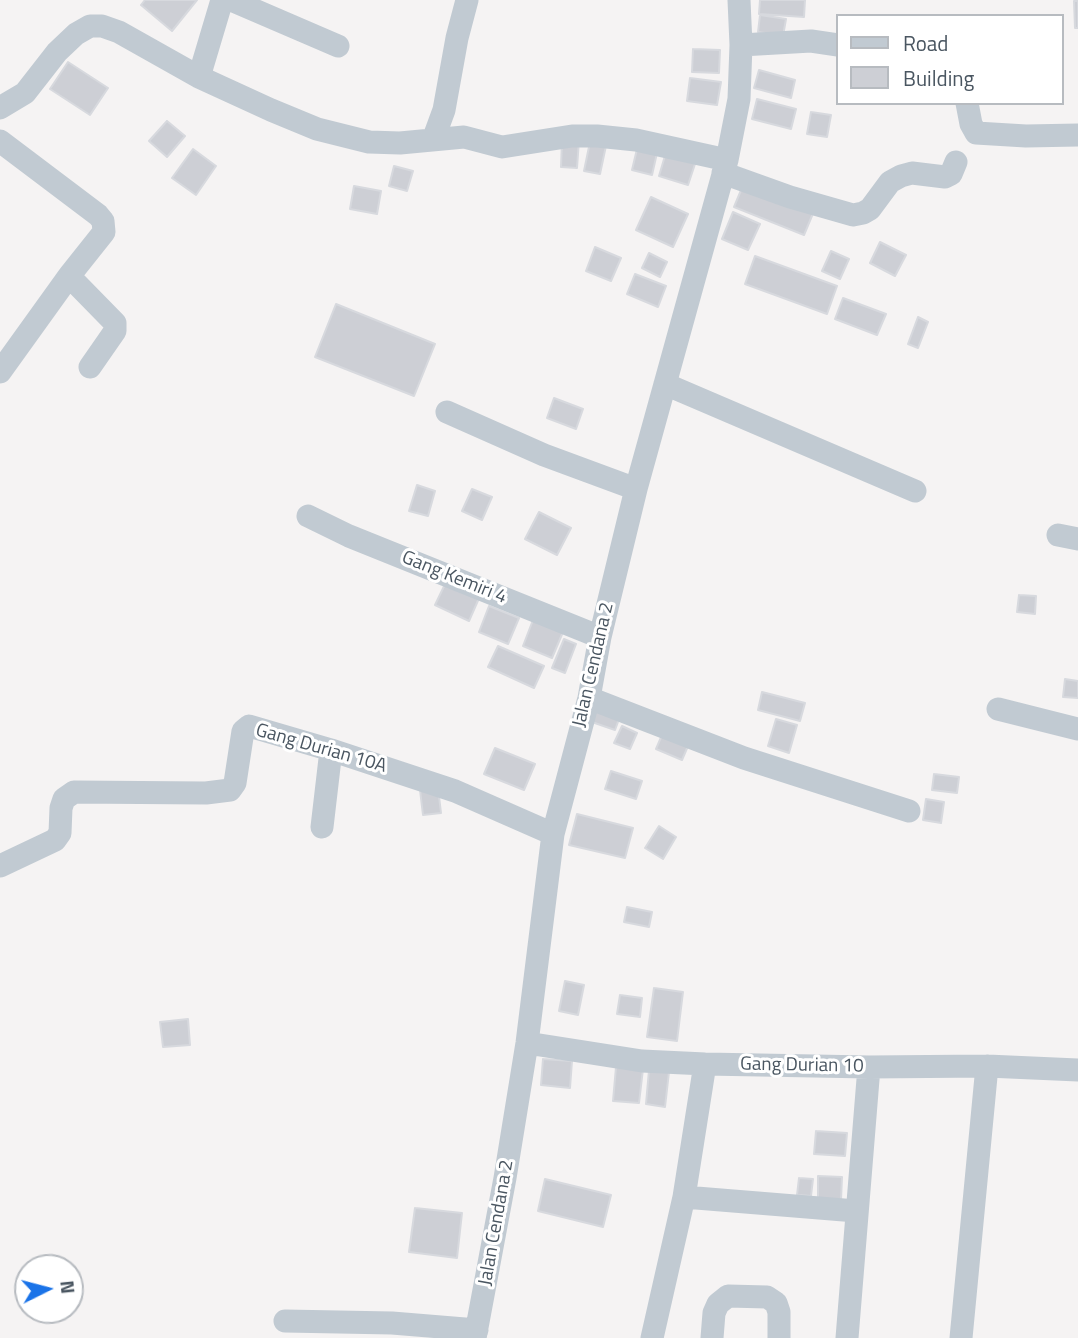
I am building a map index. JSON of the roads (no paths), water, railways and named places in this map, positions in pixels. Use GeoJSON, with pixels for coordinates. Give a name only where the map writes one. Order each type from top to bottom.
{"type":"FeatureCollection","features":[{"type":"Feature","properties":{"kind":"street"},"geometry":{"type":"LineString","coordinates":[[199,77],[222,0]]}},
{"type":"Feature","properties":{"kind":"street"},"geometry":{"type":"LineString","coordinates":[[231,0],[338,46]]}},
{"type":"Feature","properties":{"kind":"street"},"geometry":{"type":"LineString","coordinates":[[433,140],[444,110],[467,0]]}},
{"type":"Feature","properties":{"kind":"street","name":"Jalan Cendana 2"},"geometry":{"type":"LineString","coordinates":[[476,1334],[527,1043],[553,834],[589,698],[600,637],[636,489],[725,166],[739,99],[739,0]]}},
{"type":"Feature","properties":{"kind":"street"},"geometry":{"type":"LineString","coordinates":[[0,108],[25,93],[57,52],[76,34],[90,26],[102,26],[119,32],[199,77],[317,129],[369,142],[400,143],[464,137],[502,147],[572,136],[636,140],[725,166],[790,197],[853,215],[870,209],[891,182],[901,176],[912,173],[945,177],[951,174],[956,162]]}},
{"type":"Feature","properties":{"kind":"street"},"geometry":{"type":"LineString","coordinates":[[741,45],[811,41],[836,45]]}},
{"type":"Feature","properties":{"kind":"street"},"geometry":{"type":"LineString","coordinates":[[967,105],[971,124],[976,133],[1078,135]]}},
{"type":"Feature","properties":{"kind":"street"},"geometry":{"type":"LineString","coordinates":[[0,141],[98,215],[105,226],[104,232],[0,372]]}},
{"type":"Feature","properties":{"kind":"street"},"geometry":{"type":"LineString","coordinates":[[69,276],[115,323],[115,331],[90,367]]}},
{"type":"Feature","properties":{"kind":"street"},"geometry":{"type":"LineString","coordinates":[[665,384],[915,491]]}},
{"type":"Feature","properties":{"kind":"street"},"geometry":{"type":"LineString","coordinates":[[447,412],[544,455],[636,489]]}},
{"type":"Feature","properties":{"kind":"street","name":"Gang Kemiri 4"},"geometry":{"type":"LineString","coordinates":[[308,516],[349,536],[600,637]]}},
{"type":"Feature","properties":{"kind":"street"},"geometry":{"type":"LineString","coordinates":[[589,698],[744,758],[909,811]]}},
{"type":"Feature","properties":{"kind":"street"},"geometry":{"type":"LineString","coordinates":[[998,709],[1078,729]]}},
{"type":"Feature","properties":{"kind":"street","name":"Gang Durian 10A"},"geometry":{"type":"LineString","coordinates":[[0,866],[55,841],[60,833],[64,799],[74,792],[206,793],[230,790],[235,783],[243,731],[249,726],[456,791],[553,834]]}},
{"type":"Feature","properties":{"kind":"street"},"geometry":{"type":"LineString","coordinates":[[322,827],[331,750]]}},
{"type":"Feature","properties":{"kind":"street","name":"Gang Durian 10"},"geometry":{"type":"LineString","coordinates":[[527,1043],[642,1061],[869,1067],[987,1066],[1078,1070]]}},
{"type":"Feature","properties":{"kind":"street"},"geometry":{"type":"LineString","coordinates":[[652,1338],[684,1197],[705,1064]]}},
{"type":"Feature","properties":{"kind":"street"},"geometry":{"type":"LineString","coordinates":[[961,1338],[987,1066]]}},
{"type":"Feature","properties":{"kind":"street"},"geometry":{"type":"LineString","coordinates":[[847,1338],[869,1067]]}},
{"type":"Feature","properties":{"kind":"street"},"geometry":{"type":"LineString","coordinates":[[684,1197],[856,1211]]}},
{"type":"Feature","properties":{"kind":"street"},"geometry":{"type":"LineString","coordinates":[[712,1338],[714,1314],[718,1304],[727,1296],[767,1297],[776,1303],[779,1312],[779,1338]]}},
{"type":"Feature","properties":{"kind":"street"},"geometry":{"type":"LineString","coordinates":[[285,1321],[392,1323],[476,1334]]}}]}
